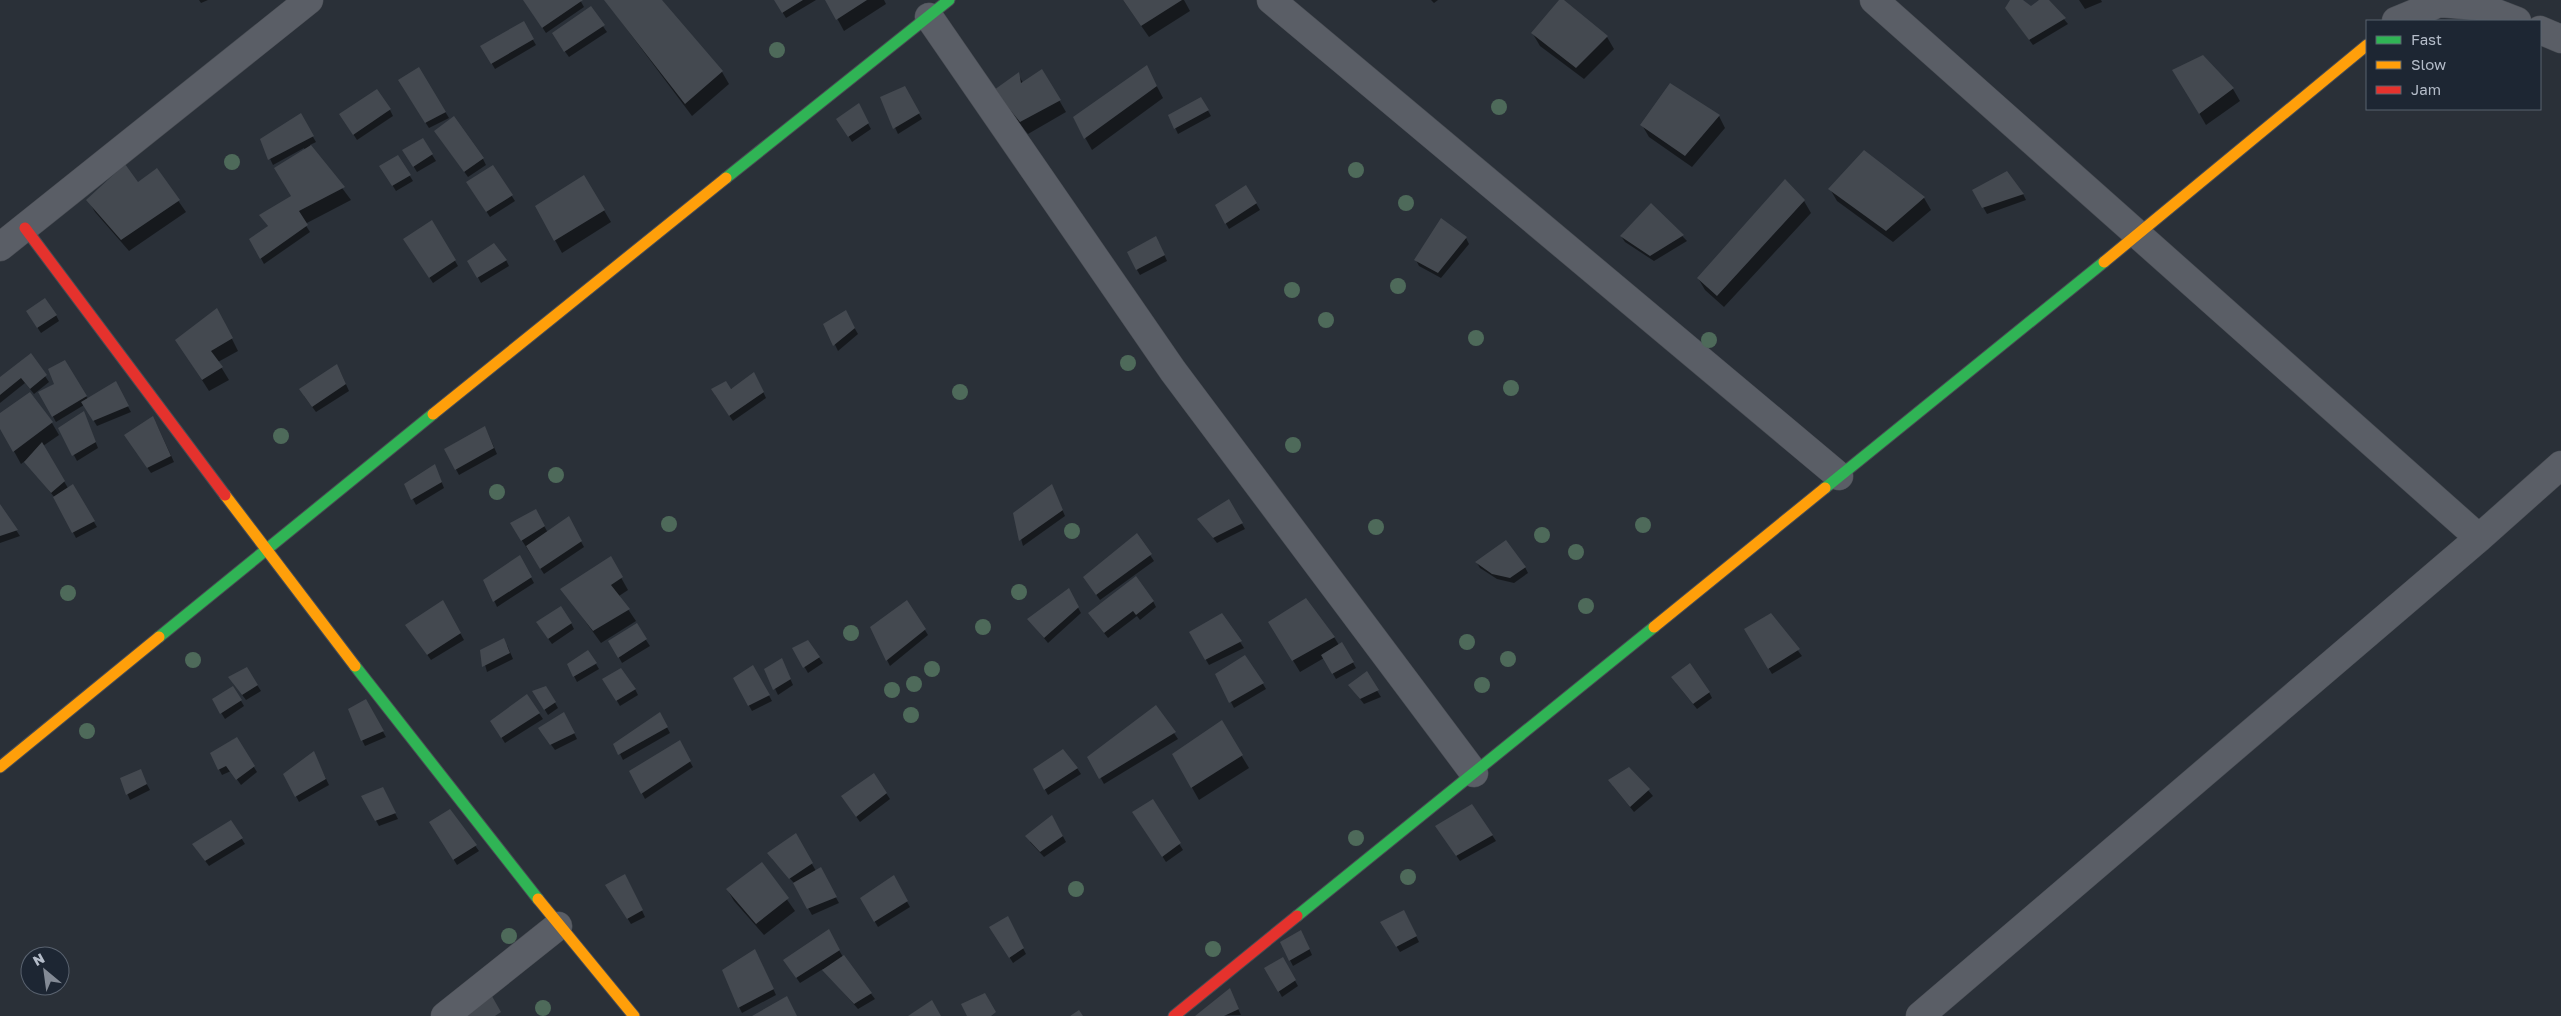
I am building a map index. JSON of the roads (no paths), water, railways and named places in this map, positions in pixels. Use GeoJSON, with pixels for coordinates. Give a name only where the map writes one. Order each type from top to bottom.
{"type":"FeatureCollection","features":[{"type":"Feature","properties":{"kind":"street"},"geometry":{"type":"LineString","coordinates":[[0,247],[309,0]]}},
{"type":"Feature","properties":{"kind":"street"},"geometry":{"type":"LineString","coordinates":[[1271,0],[1839,476]]}},
{"type":"Feature","properties":{"kind":"street"},"geometry":{"type":"LineString","coordinates":[[1874,0],[2479,538]]}},
{"type":"Feature","properties":{"kind":"street"},"geometry":{"type":"LineString","coordinates":[[2398,20],[2439,3],[2478,6],[2514,20]]}},
{"type":"Feature","properties":{"kind":"street"},"geometry":{"type":"LineString","coordinates":[[0,767],[558,312],[940,9],[1173,371],[1474,773]]}},
{"type":"Feature","properties":{"kind":"street"},"geometry":{"type":"LineString","coordinates":[[2541,30],[2561,38]]}},
{"type":"Feature","properties":{"kind":"street"},"geometry":{"type":"LineString","coordinates":[[1174,1016],[2138,234],[2366,46]]}},
{"type":"Feature","properties":{"kind":"street"},"geometry":{"type":"LineString","coordinates":[[25,228],[266,550],[558,926],[634,1016]]}},
{"type":"Feature","properties":{"kind":"street"},"geometry":{"type":"LineString","coordinates":[[1920,1016],[2479,538],[2561,465]]}},
{"type":"Feature","properties":{"kind":"street"},"geometry":{"type":"LineString","coordinates":[[445,1016],[558,926]]}}]}
